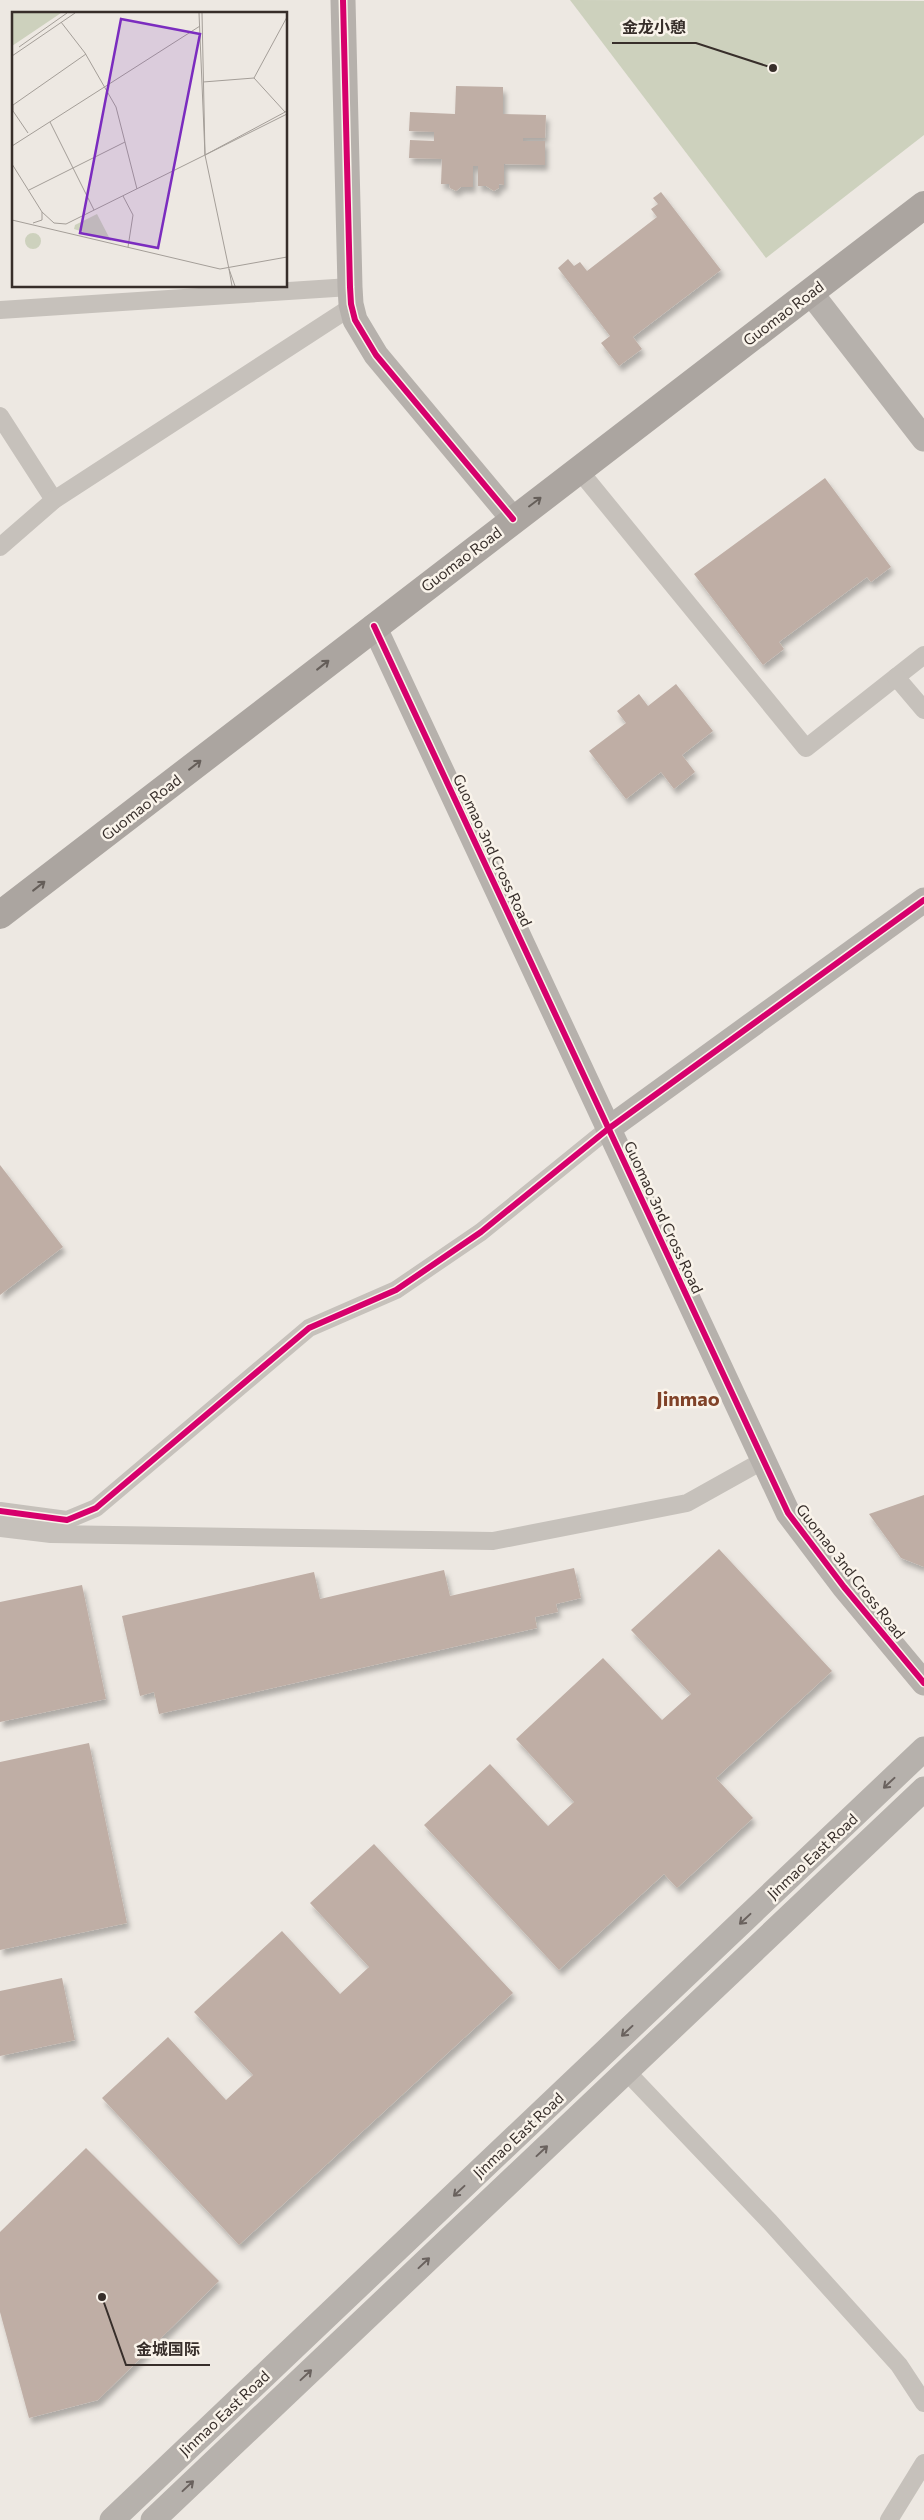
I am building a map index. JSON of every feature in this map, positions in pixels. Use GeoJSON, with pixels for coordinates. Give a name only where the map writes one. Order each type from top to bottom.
{"type":"FeatureCollection","features":[{"type":"Feature","properties":{"kind":"main road","name":"Guomao Road"},"geometry":{"type":"LineString","coordinates":[[0,916],[374,626],[924,205]]}},
{"type":"Feature","properties":{"kind":"street"},"geometry":{"type":"LineString","coordinates":[[343,0],[351,297],[359,328],[376,355],[513,520]]}},
{"type":"Feature","properties":{"kind":"street"},"geometry":{"type":"LineString","coordinates":[[810,292],[924,439]]}},
{"type":"Feature","properties":{"kind":"street"},"geometry":{"type":"LineString","coordinates":[[0,310],[351,297]]}},
{"type":"Feature","properties":{"kind":"street"},"geometry":{"type":"LineString","coordinates":[[0,547],[54,500],[351,297]]}},
{"type":"Feature","properties":{"kind":"street"},"geometry":{"type":"LineString","coordinates":[[0,416],[54,500]]}},
{"type":"Feature","properties":{"kind":"street"},"geometry":{"type":"LineString","coordinates":[[578,470],[806,748],[924,655]]}},
{"type":"Feature","properties":{"kind":"street","name":"Guomao 3nd Cross Road"},"geometry":{"type":"LineString","coordinates":[[374,626],[788,1513],[844,1587],[924,1683]]}},
{"type":"Feature","properties":{"kind":"street"},"geometry":{"type":"LineString","coordinates":[[896,677],[924,710]]}},
{"type":"Feature","properties":{"kind":"street"},"geometry":{"type":"LineString","coordinates":[[0,1511],[67,1520],[96,1508],[309,1328],[396,1290],[481,1232],[608,1129],[924,900]]}},
{"type":"Feature","properties":{"kind":"street"},"geometry":{"type":"LineString","coordinates":[[0,1528],[51,1534],[493,1540],[687,1503],[764,1460]]}},
{"type":"Feature","properties":{"kind":"street","name":"Jinmao East Road"},"geometry":{"type":"LineString","coordinates":[[112,2520],[924,1749]]}},
{"type":"Feature","properties":{"kind":"street","name":"Jinmao East Road"},"geometry":{"type":"LineString","coordinates":[[153,2520],[924,1788]]}},
{"type":"Feature","properties":{"kind":"street"},"geometry":{"type":"LineString","coordinates":[[626,2071],[770,2222],[828,2286],[899,2366],[924,2403]]}},
{"type":"Feature","properties":{"kind":"street"},"geometry":{"type":"LineString","coordinates":[[889,2520],[924,2463]]}},
{"type":"Feature","properties":{"kind":"green space"},"geometry":{"type":"Polygon","coordinates":[[[570,0],[924,1],[924,135],[766,258],[570,0]]]}},
{"type":"Feature","properties":{"kind":"building"},"geometry":{"type":"Polygon","coordinates":[[[456,86],[503,87],[503,114],[546,115],[545,138],[523,138],[523,141],[545,141],[545,165],[504,164],[504,185],[499,184],[499,188],[494,191],[486,186],[478,186],[478,166],[473,166],[473,187],[461,187],[456,191],[450,188],[449,184],[441,184],[442,159],[409,158],[410,140],[434,141],[434,132],[409,131],[410,112],[455,114],[456,86]]]}},
{"type":"Feature","properties":{"kind":"building"},"geometry":{"type":"Polygon","coordinates":[[[661,192],[721,270],[633,337],[642,349],[619,366],[601,343],[610,336],[558,268],[568,259],[574,266],[580,262],[587,271],[657,217],[651,209],[658,204],[653,198],[661,192]]]}},
{"type":"Feature","properties":{"kind":"building"},"geometry":{"type":"Polygon","coordinates":[[[825,478],[891,567],[871,582],[867,577],[779,642],[784,649],[763,665],[694,574],[825,478]]]}},
{"type":"Feature","properties":{"kind":"building"},"geometry":{"type":"Polygon","coordinates":[[[676,684],[713,731],[682,755],[695,772],[674,789],[661,772],[626,799],[589,751],[626,723],[617,711],[639,694],[648,706],[676,684]]]}},
{"type":"Feature","properties":{"kind":"building"},"geometry":{"type":"Polygon","coordinates":[[[0,1165],[63,1247],[0,1295],[0,1165]]]}},
{"type":"Feature","properties":{"kind":"building"},"geometry":{"type":"Polygon","coordinates":[[[924,1495],[924,1567],[901,1558],[869,1514],[924,1495]]]}},
{"type":"Feature","properties":{"kind":"building"},"geometry":{"type":"Polygon","coordinates":[[[719,1549],[832,1671],[716,1778],[753,1818],[677,1888],[664,1874],[559,1970],[424,1825],[490,1764],[548,1826],[574,1802],[516,1739],[603,1658],[662,1720],[691,1694],[631,1630],[719,1549]]]}},
{"type":"Feature","properties":{"kind":"building"},"geometry":{"type":"Polygon","coordinates":[[[574,1568],[581,1598],[556,1604],[558,1612],[535,1617],[537,1628],[159,1714],[154,1692],[140,1696],[122,1616],[314,1572],[320,1599],[444,1570],[450,1596],[574,1568]]]}},
{"type":"Feature","properties":{"kind":"building"},"geometry":{"type":"Polygon","coordinates":[[[82,1585],[106,1699],[0,1722],[0,1602],[82,1585]]]}},
{"type":"Feature","properties":{"kind":"building"},"geometry":{"type":"Polygon","coordinates":[[[89,1743],[127,1923],[0,1950],[0,1762],[89,1743]]]}},
{"type":"Feature","properties":{"kind":"building"},"geometry":{"type":"Polygon","coordinates":[[[374,1844],[513,1993],[239,2245],[102,2098],[168,2037],[226,2100],[253,2075],[194,2012],[282,1931],[340,1994],[369,1967],[310,1903],[374,1844]]]}},
{"type":"Feature","properties":{"kind":"building"},"geometry":{"type":"Polygon","coordinates":[[[62,1978],[75,2040],[0,2056],[0,1991],[62,1978]]]}},
{"type":"Feature","properties":{"kind":"building"},"geometry":{"type":"Polygon","coordinates":[[[86,2148],[219,2281],[98,2400],[29,2418],[0,2312],[0,2232],[86,2148]]]}},
{"type":"Feature","properties":{"kind":"cycle path"},"geometry":{"type":"LineString","coordinates":[[343,0],[350,287],[351,304],[355,320],[376,355],[513,519]]}},
{"type":"Feature","properties":{"kind":"cycle path"},"geometry":{"type":"LineString","coordinates":[[374,626],[788,1513],[844,1587],[924,1683]]}},
{"type":"Feature","properties":{"kind":"cycle path"},"geometry":{"type":"LineString","coordinates":[[0,1511],[67,1520],[96,1508],[309,1328],[396,1290],[481,1232],[608,1129],[924,900]]}},
{"type":"Feature","properties":{"kind":"place","name":"金龙小憩"},"geometry":{"type":"Point","coordinates":[773,68]}},
{"type":"Feature","properties":{"kind":"place","name":"金城国际"},"geometry":{"type":"Point","coordinates":[102,2297]}},
{"type":"Feature","properties":{"kind":"district","name":"Jinmao"},"geometry":{"type":"Point","coordinates":[688,1398]}}]}
